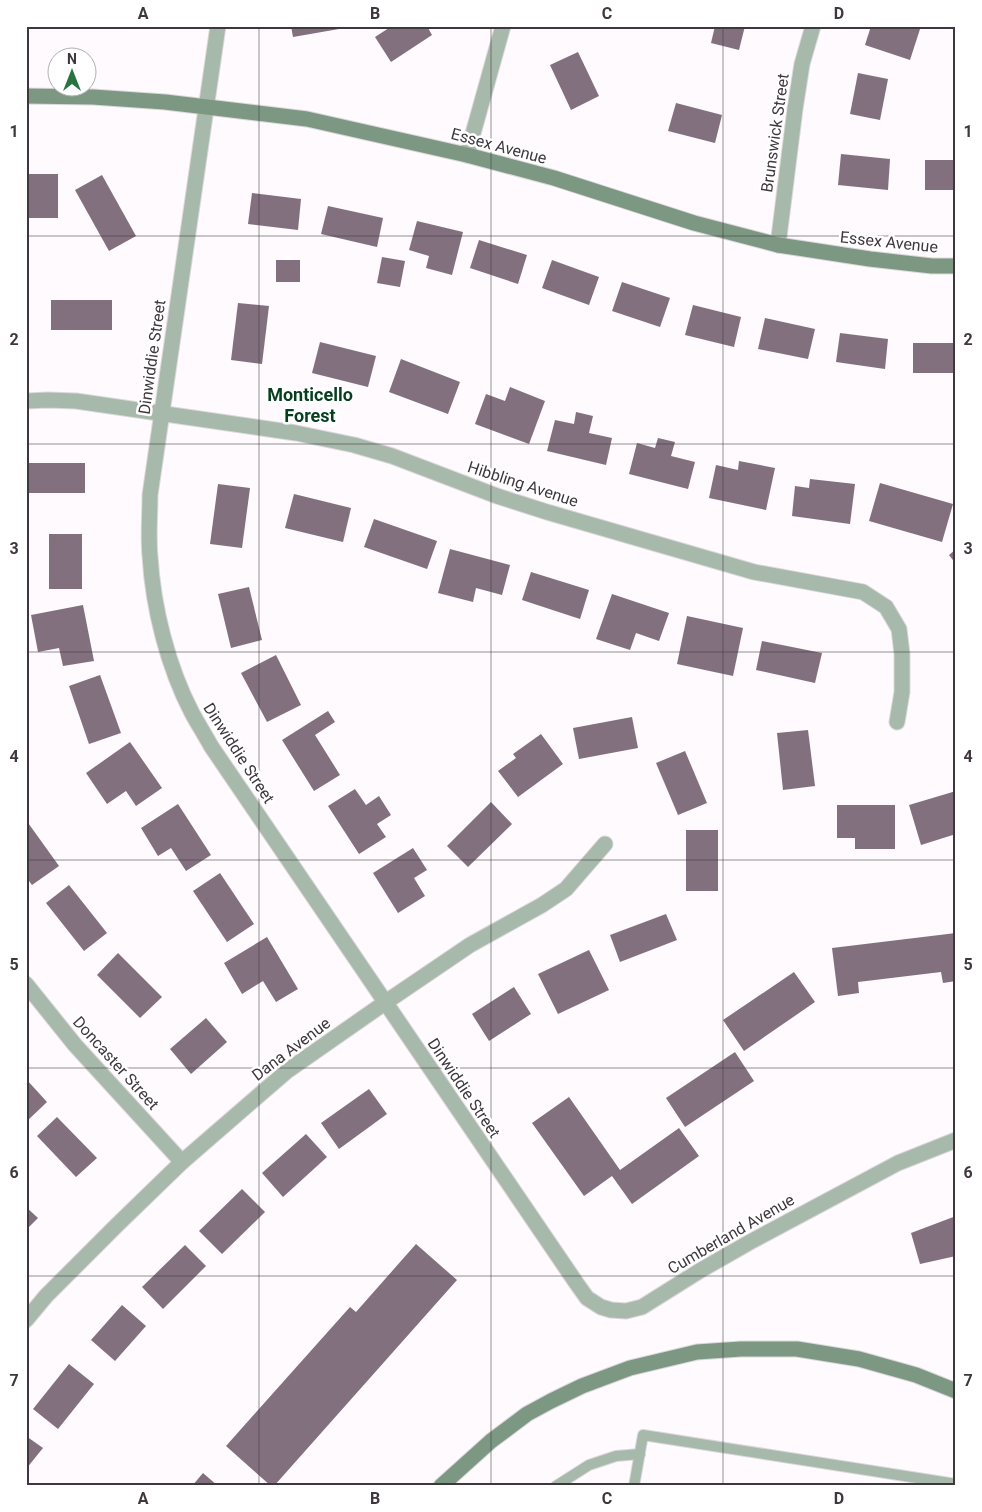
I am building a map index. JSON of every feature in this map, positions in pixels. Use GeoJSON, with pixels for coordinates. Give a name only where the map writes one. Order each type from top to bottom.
{"type":"FeatureCollection","features":[{"type":"Feature","properties":{"kind":"street","name":"Dinwiddie Street"},"geometry":{"type":"LineString","coordinates":[[218,26],[150,495],[152,585],[159,623],[177,680],[191,712],[211,746],[547,1240]]}},
{"type":"Feature","properties":{"kind":"street"},"geometry":{"type":"LineString","coordinates":[[468,155],[504,26]]}},
{"type":"Feature","properties":{"kind":"street","name":"Brunswick Street"},"geometry":{"type":"LineString","coordinates":[[778,245],[799,82],[813,26]]}},
{"type":"Feature","properties":{"kind":"street","name":"Essex Avenue"},"geometry":{"type":"LineString","coordinates":[[26,96],[93,97],[165,102],[308,119],[468,155],[554,178],[694,223],[778,245],[870,259],[932,266],[956,266]]}},
{"type":"Feature","properties":{"kind":"street","name":"Hibbling Avenue"},"geometry":{"type":"LineString","coordinates":[[26,401],[76,401],[296,432],[354,445],[392,456],[497,496],[754,572],[863,592],[886,607],[898,629],[902,654],[902,692],[897,722]]}},
{"type":"Feature","properties":{"kind":"street","name":"Dana Avenue"},"geometry":{"type":"LineString","coordinates":[[26,1320],[46,1296],[182,1162],[287,1070],[470,945],[566,890],[605,844]]}},
{"type":"Feature","properties":{"kind":"street","name":"Doncaster Street"},"geometry":{"type":"LineString","coordinates":[[26,984],[75,1045],[182,1162]]}},
{"type":"Feature","properties":{"kind":"street","name":"Cumberland Avenue"},"geometry":{"type":"LineString","coordinates":[[547,1240],[587,1298],[611,1310],[626,1311],[642,1306],[750,1242],[898,1163],[956,1140]]}},
{"type":"Feature","properties":{"kind":"street"},"geometry":{"type":"LineString","coordinates":[[441,1486],[491,1441],[527,1414],[551,1401],[582,1386],[630,1368],[697,1352],[741,1349],[798,1349],[859,1359],[916,1376],[956,1391]]}},
{"type":"Feature","properties":{"kind":"lane"},"geometry":{"type":"LineString","coordinates":[[634,1486],[643,1435],[956,1484]]}},
{"type":"Feature","properties":{"kind":"lane"},"geometry":{"type":"LineString","coordinates":[[556,1486],[589,1465],[616,1456],[640,1454]]}},
{"type":"Feature","properties":{"kind":"building"},"geometry":{"type":"Polygon","coordinates":[[[291,26],[339,26],[339,29],[293,37],[291,26]]]}},
{"type":"Feature","properties":{"kind":"building"},"geometry":{"type":"Polygon","coordinates":[[[392,26],[427,26],[432,35],[391,62],[375,37],[392,26]]]}},
{"type":"Feature","properties":{"kind":"building"},"geometry":{"type":"Polygon","coordinates":[[[715,26],[745,26],[739,50],[711,43],[715,26]]]}},
{"type":"Feature","properties":{"kind":"building"},"geometry":{"type":"Polygon","coordinates":[[[871,26],[921,26],[910,60],[865,45],[871,26]]]}},
{"type":"Feature","properties":{"kind":"building"},"geometry":{"type":"Polygon","coordinates":[[[578,52],[599,96],[571,110],[550,65],[578,52]]]}},
{"type":"Feature","properties":{"kind":"building"},"geometry":{"type":"Polygon","coordinates":[[[858,73],[888,79],[880,120],[850,114],[858,73]]]}},
{"type":"Feature","properties":{"kind":"building"},"geometry":{"type":"Polygon","coordinates":[[[676,103],[722,115],[715,143],[668,131],[676,103]]]}},
{"type":"Feature","properties":{"kind":"building"},"geometry":{"type":"Polygon","coordinates":[[[841,154],[890,159],[888,190],[838,185],[841,154]]]}},
{"type":"Feature","properties":{"kind":"building"},"geometry":{"type":"Polygon","coordinates":[[[925,160],[956,160],[956,190],[925,190],[925,160]]]}},
{"type":"Feature","properties":{"kind":"building"},"geometry":{"type":"Polygon","coordinates":[[[26,174],[58,174],[58,218],[26,218],[26,174]]]}},
{"type":"Feature","properties":{"kind":"building"},"geometry":{"type":"Polygon","coordinates":[[[102,175],[136,236],[109,251],[75,190],[102,175]]]}},
{"type":"Feature","properties":{"kind":"building"},"geometry":{"type":"Polygon","coordinates":[[[252,193],[301,199],[298,230],[248,224],[252,193]]]}},
{"type":"Feature","properties":{"kind":"building"},"geometry":{"type":"Polygon","coordinates":[[[328,206],[383,218],[377,247],[321,234],[328,206]]]}},
{"type":"Feature","properties":{"kind":"building"},"geometry":{"type":"Polygon","coordinates":[[[417,221],[463,232],[452,275],[426,268],[429,256],[409,250],[417,221]]]}},
{"type":"Feature","properties":{"kind":"building"},"geometry":{"type":"Polygon","coordinates":[[[479,240],[527,255],[518,284],[470,268],[479,240]]]}},
{"type":"Feature","properties":{"kind":"building"},"geometry":{"type":"Polygon","coordinates":[[[382,257],[405,261],[400,287],[377,283],[382,257]]]}},
{"type":"Feature","properties":{"kind":"building"},"geometry":{"type":"Polygon","coordinates":[[[276,260],[300,260],[300,282],[276,282],[276,260]]]}},
{"type":"Feature","properties":{"kind":"building"},"geometry":{"type":"Polygon","coordinates":[[[552,260],[599,277],[589,305],[542,288],[552,260]]]}},
{"type":"Feature","properties":{"kind":"building"},"geometry":{"type":"Polygon","coordinates":[[[622,282],[670,298],[660,327],[612,311],[622,282]]]}},
{"type":"Feature","properties":{"kind":"building"},"geometry":{"type":"Polygon","coordinates":[[[51,300],[112,300],[112,330],[51,330],[51,300]]]}},
{"type":"Feature","properties":{"kind":"building"},"geometry":{"type":"Polygon","coordinates":[[[238,303],[269,306],[262,364],[231,360],[238,303]]]}},
{"type":"Feature","properties":{"kind":"building"},"geometry":{"type":"Polygon","coordinates":[[[693,305],[741,317],[734,347],[685,335],[693,305]]]}},
{"type":"Feature","properties":{"kind":"building"},"geometry":{"type":"Polygon","coordinates":[[[765,318],[815,329],[808,359],[758,349],[765,318]]]}},
{"type":"Feature","properties":{"kind":"building"},"geometry":{"type":"Polygon","coordinates":[[[840,333],[888,339],[885,369],[836,362],[840,333]]]}},
{"type":"Feature","properties":{"kind":"building"},"geometry":{"type":"Polygon","coordinates":[[[320,342],[376,356],[368,387],[312,373],[320,342]]]}},
{"type":"Feature","properties":{"kind":"building"},"geometry":{"type":"Polygon","coordinates":[[[913,343],[956,343],[956,373],[913,373],[913,343]]]}},
{"type":"Feature","properties":{"kind":"building"},"geometry":{"type":"Polygon","coordinates":[[[401,359],[460,382],[448,414],[389,392],[401,359]]]}},
{"type":"Feature","properties":{"kind":"building"},"geometry":{"type":"Polygon","coordinates":[[[510,387],[545,401],[529,444],[475,424],[486,394],[505,401],[510,387]]]}},
{"type":"Feature","properties":{"kind":"building"},"geometry":{"type":"Polygon","coordinates":[[[576,412],[593,416],[589,433],[612,438],[606,465],[547,451],[555,420],[574,424],[576,412]]]}},
{"type":"Feature","properties":{"kind":"building"},"geometry":{"type":"Polygon","coordinates":[[[658,438],[675,442],[671,456],[695,462],[688,489],[629,474],[637,443],[655,448],[658,438]]]}},
{"type":"Feature","properties":{"kind":"building"},"geometry":{"type":"Polygon","coordinates":[[[739,461],[775,468],[766,510],[709,498],[716,465],[738,470],[739,461]]]}},
{"type":"Feature","properties":{"kind":"building"},"geometry":{"type":"Polygon","coordinates":[[[26,463],[85,463],[85,493],[26,493],[26,463]]]}},
{"type":"Feature","properties":{"kind":"building"},"geometry":{"type":"Polygon","coordinates":[[[810,479],[855,484],[850,524],[792,516],[795,486],[809,488],[810,479]]]}},
{"type":"Feature","properties":{"kind":"building"},"geometry":{"type":"Polygon","coordinates":[[[880,483],[953,504],[942,542],[869,521],[880,483]]]}},
{"type":"Feature","properties":{"kind":"building"},"geometry":{"type":"Polygon","coordinates":[[[218,484],[250,488],[242,548],[210,544],[218,484]]]}},
{"type":"Feature","properties":{"kind":"building"},"geometry":{"type":"Polygon","coordinates":[[[294,494],[351,508],[343,542],[285,528],[294,494]]]}},
{"type":"Feature","properties":{"kind":"building"},"geometry":{"type":"Polygon","coordinates":[[[374,519],[437,541],[427,569],[364,547],[374,519]]]}},
{"type":"Feature","properties":{"kind":"building"},"geometry":{"type":"Polygon","coordinates":[[[49,534],[82,534],[82,589],[49,589],[49,534]]]}},
{"type":"Feature","properties":{"kind":"building"},"geometry":{"type":"Polygon","coordinates":[[[450,549],[510,565],[502,595],[476,588],[473,602],[438,593],[450,549]]]}},
{"type":"Feature","properties":{"kind":"building"},"geometry":{"type":"Polygon","coordinates":[[[956,549],[956,564],[949,555],[956,549]]]}},
{"type":"Feature","properties":{"kind":"building"},"geometry":{"type":"Polygon","coordinates":[[[531,572],[589,590],[580,619],[522,600],[531,572]]]}},
{"type":"Feature","properties":{"kind":"building"},"geometry":{"type":"Polygon","coordinates":[[[249,587],[262,640],[231,648],[218,594],[249,587]]]}},
{"type":"Feature","properties":{"kind":"building"},"geometry":{"type":"Polygon","coordinates":[[[612,594],[669,613],[659,641],[636,633],[630,650],[596,639],[612,594]]]}},
{"type":"Feature","properties":{"kind":"building"},"geometry":{"type":"Polygon","coordinates":[[[83,605],[94,661],[63,666],[59,648],[38,652],[31,615],[83,605]]]}},
{"type":"Feature","properties":{"kind":"building"},"geometry":{"type":"Polygon","coordinates":[[[687,616],[743,628],[733,676],[677,664],[687,616]]]}},
{"type":"Feature","properties":{"kind":"building"},"geometry":{"type":"Polygon","coordinates":[[[762,641],[822,653],[815,683],[756,670],[762,641]]]}},
{"type":"Feature","properties":{"kind":"building"},"geometry":{"type":"Polygon","coordinates":[[[276,655],[301,705],[267,722],[241,673],[276,655]]]}},
{"type":"Feature","properties":{"kind":"building"},"geometry":{"type":"Polygon","coordinates":[[[100,675],[121,733],[89,744],[69,686],[100,675]]]}},
{"type":"Feature","properties":{"kind":"building"},"geometry":{"type":"Polygon","coordinates":[[[328,711],[335,722],[315,735],[340,775],[314,791],[282,740],[328,711]]]}},
{"type":"Feature","properties":{"kind":"building"},"geometry":{"type":"Polygon","coordinates":[[[632,717],[638,748],[579,759],[573,728],[632,717]]]}},
{"type":"Feature","properties":{"kind":"building"},"geometry":{"type":"Polygon","coordinates":[[[808,730],[815,786],[783,790],[777,733],[808,730]]]}},
{"type":"Feature","properties":{"kind":"building"},"geometry":{"type":"Polygon","coordinates":[[[541,734],[563,764],[518,797],[498,771],[516,758],[513,754],[541,734]]]}},
{"type":"Feature","properties":{"kind":"building"},"geometry":{"type":"Polygon","coordinates":[[[130,742],[162,788],[136,806],[126,791],[107,804],[86,773],[130,742]]]}},
{"type":"Feature","properties":{"kind":"building"},"geometry":{"type":"Polygon","coordinates":[[[685,751],[707,803],[678,815],[656,763],[685,751]]]}},
{"type":"Feature","properties":{"kind":"building"},"geometry":{"type":"Polygon","coordinates":[[[355,789],[366,805],[379,796],[391,815],[377,824],[386,837],[359,854],[328,806],[355,789]]]}},
{"type":"Feature","properties":{"kind":"building"},"geometry":{"type":"Polygon","coordinates":[[[956,791],[956,834],[921,845],[909,805],[956,791]]]}},
{"type":"Feature","properties":{"kind":"building"},"geometry":{"type":"Polygon","coordinates":[[[491,802],[512,824],[468,867],[447,846],[491,802]]]}},
{"type":"Feature","properties":{"kind":"building"},"geometry":{"type":"Polygon","coordinates":[[[178,804],[211,855],[186,871],[171,848],[158,856],[141,828],[178,804]]]}},
{"type":"Feature","properties":{"kind":"building"},"geometry":{"type":"Polygon","coordinates":[[[837,805],[895,805],[895,849],[855,849],[855,838],[837,838],[837,805]]]}},
{"type":"Feature","properties":{"kind":"building"},"geometry":{"type":"Polygon","coordinates":[[[26,820],[59,866],[32,885],[26,877],[26,820]]]}},
{"type":"Feature","properties":{"kind":"building"},"geometry":{"type":"Polygon","coordinates":[[[686,830],[718,830],[718,891],[686,891],[686,830]]]}},
{"type":"Feature","properties":{"kind":"building"},"geometry":{"type":"Polygon","coordinates":[[[413,848],[427,870],[414,878],[425,896],[398,913],[373,873],[413,848]]]}},
{"type":"Feature","properties":{"kind":"building"},"geometry":{"type":"Polygon","coordinates":[[[220,873],[254,924],[227,942],[193,891],[220,873]]]}},
{"type":"Feature","properties":{"kind":"building"},"geometry":{"type":"Polygon","coordinates":[[[69,885],[107,933],[84,951],[46,903],[69,885]]]}},
{"type":"Feature","properties":{"kind":"building"},"geometry":{"type":"Polygon","coordinates":[[[666,914],[677,940],[620,962],[610,935],[666,914]]]}},
{"type":"Feature","properties":{"kind":"building"},"geometry":{"type":"Polygon","coordinates":[[[956,933],[956,981],[943,983],[941,972],[858,982],[859,993],[838,996],[832,948],[956,933]]]}},
{"type":"Feature","properties":{"kind":"building"},"geometry":{"type":"Polygon","coordinates":[[[267,937],[298,989],[276,1002],[263,981],[242,994],[224,963],[267,937]]]}},
{"type":"Feature","properties":{"kind":"building"},"geometry":{"type":"Polygon","coordinates":[[[589,950],[609,990],[558,1014],[538,974],[589,950]]]}},
{"type":"Feature","properties":{"kind":"building"},"geometry":{"type":"Polygon","coordinates":[[[118,953],[162,997],[140,1018],[97,975],[118,953]]]}},
{"type":"Feature","properties":{"kind":"building"},"geometry":{"type":"Polygon","coordinates":[[[794,972],[815,1002],[744,1051],[723,1020],[794,972]]]}},
{"type":"Feature","properties":{"kind":"building"},"geometry":{"type":"Polygon","coordinates":[[[514,987],[531,1014],[489,1041],[472,1014],[514,987]]]}},
{"type":"Feature","properties":{"kind":"building"},"geometry":{"type":"Polygon","coordinates":[[[206,1018],[227,1042],[191,1074],[170,1049],[206,1018]]]}},
{"type":"Feature","properties":{"kind":"building"},"geometry":{"type":"Polygon","coordinates":[[[735,1052],[754,1081],[685,1127],[666,1098],[735,1052]]]}},
{"type":"Feature","properties":{"kind":"building"},"geometry":{"type":"Polygon","coordinates":[[[26,1079],[47,1102],[26,1122],[26,1079]]]}},
{"type":"Feature","properties":{"kind":"building"},"geometry":{"type":"Polygon","coordinates":[[[369,1089],[387,1114],[339,1149],[321,1123],[369,1089]]]}},
{"type":"Feature","properties":{"kind":"building"},"geometry":{"type":"Polygon","coordinates":[[[569,1097],[620,1170],[679,1128],[699,1156],[632,1204],[612,1176],[584,1196],[532,1123],[569,1097]]]}},
{"type":"Feature","properties":{"kind":"building"},"geometry":{"type":"Polygon","coordinates":[[[57,1117],[97,1158],[76,1177],[37,1136],[57,1117]]]}},
{"type":"Feature","properties":{"kind":"building"},"geometry":{"type":"Polygon","coordinates":[[[306,1134],[327,1157],[283,1197],[262,1173],[306,1134]]]}},
{"type":"Feature","properties":{"kind":"building"},"geometry":{"type":"Polygon","coordinates":[[[242,1189],[265,1212],[222,1254],[199,1231],[242,1189]]]}},
{"type":"Feature","properties":{"kind":"building"},"geometry":{"type":"Polygon","coordinates":[[[26,1207],[38,1218],[26,1230],[26,1207]]]}},
{"type":"Feature","properties":{"kind":"building"},"geometry":{"type":"Polygon","coordinates":[[[956,1216],[956,1256],[920,1264],[911,1233],[956,1216]]]}},
{"type":"Feature","properties":{"kind":"building"},"geometry":{"type":"Polygon","coordinates":[[[416,1244],[457,1280],[274,1486],[271,1486],[226,1446],[350,1307],[356,1312],[416,1244]]]}},
{"type":"Feature","properties":{"kind":"building"},"geometry":{"type":"Polygon","coordinates":[[[185,1245],[206,1266],[163,1309],[142,1287],[185,1245]]]}},
{"type":"Feature","properties":{"kind":"building"},"geometry":{"type":"Polygon","coordinates":[[[122,1305],[146,1326],[115,1361],[91,1340],[122,1305]]]}},
{"type":"Feature","properties":{"kind":"building"},"geometry":{"type":"Polygon","coordinates":[[[69,1364],[94,1384],[58,1429],[33,1409],[69,1364]]]}},
{"type":"Feature","properties":{"kind":"building"},"geometry":{"type":"Polygon","coordinates":[[[26,1436],[43,1448],[26,1469],[26,1436]]]}},
{"type":"Feature","properties":{"kind":"building"},"geometry":{"type":"Polygon","coordinates":[[[203,1473],[218,1486],[192,1486],[203,1473]]]}},
{"type":"Feature","properties":{"kind":"district","name":"Monticello Forest"},"geometry":{"type":"Point","coordinates":[310,404]}}]}
